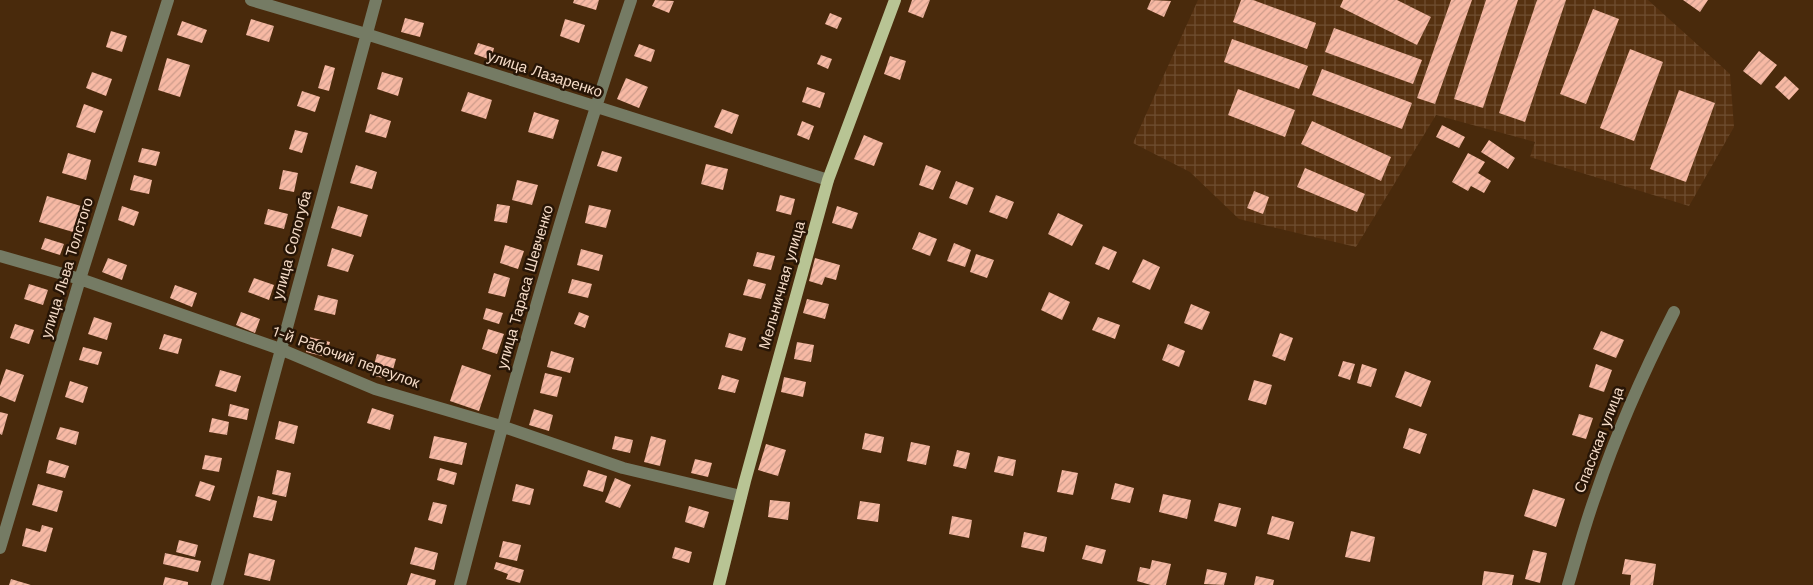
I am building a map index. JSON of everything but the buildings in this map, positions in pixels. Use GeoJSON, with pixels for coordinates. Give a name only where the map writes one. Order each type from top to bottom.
{"type":"FeatureCollection","features":[{"type":"Feature","properties":{"kind":"main road","name":"Мельничная улица"},"geometry":{"type":"LineString","coordinates":[[719,585],[741,496],[828,180],[895,0]]}},
{"type":"Feature","properties":{"kind":"street","name":"улица Льва Толстого"},"geometry":{"type":"LineString","coordinates":[[0,548],[80,279],[168,0]]}},
{"type":"Feature","properties":{"kind":"street","name":"улица Лазаренко"},"geometry":{"type":"LineString","coordinates":[[251,0],[366,34],[828,180]]}},
{"type":"Feature","properties":{"kind":"street","name":"улица Сологуба"},"geometry":{"type":"LineString","coordinates":[[216,585],[376,0]]}},
{"type":"Feature","properties":{"kind":"street","name":"улица Тараса Шевченко"},"geometry":{"type":"LineString","coordinates":[[460,585],[501,426],[595,106],[631,0]]}},
{"type":"Feature","properties":{"kind":"street","name":"1-й Рабочий переулок"},"geometry":{"type":"LineString","coordinates":[[0,256],[80,279],[280,349],[376,389],[501,426],[623,468],[741,496]]}},
{"type":"Feature","properties":{"kind":"street","name":"Спасская улица"},"geometry":{"type":"LineString","coordinates":[[1568,585],[1602,476],[1637,386],[1674,312]]}},
{"type":"Feature","properties":{"kind":"shaded area"},"geometry":{"type":"Polygon","coordinates":[[[1198,0],[1648,0],[1730,74],[1734,127],[1689,206],[1530,157],[1535,142],[1436,115],[1356,247],[1239,219],[1190,172],[1133,143],[1198,0]]]}}]}
